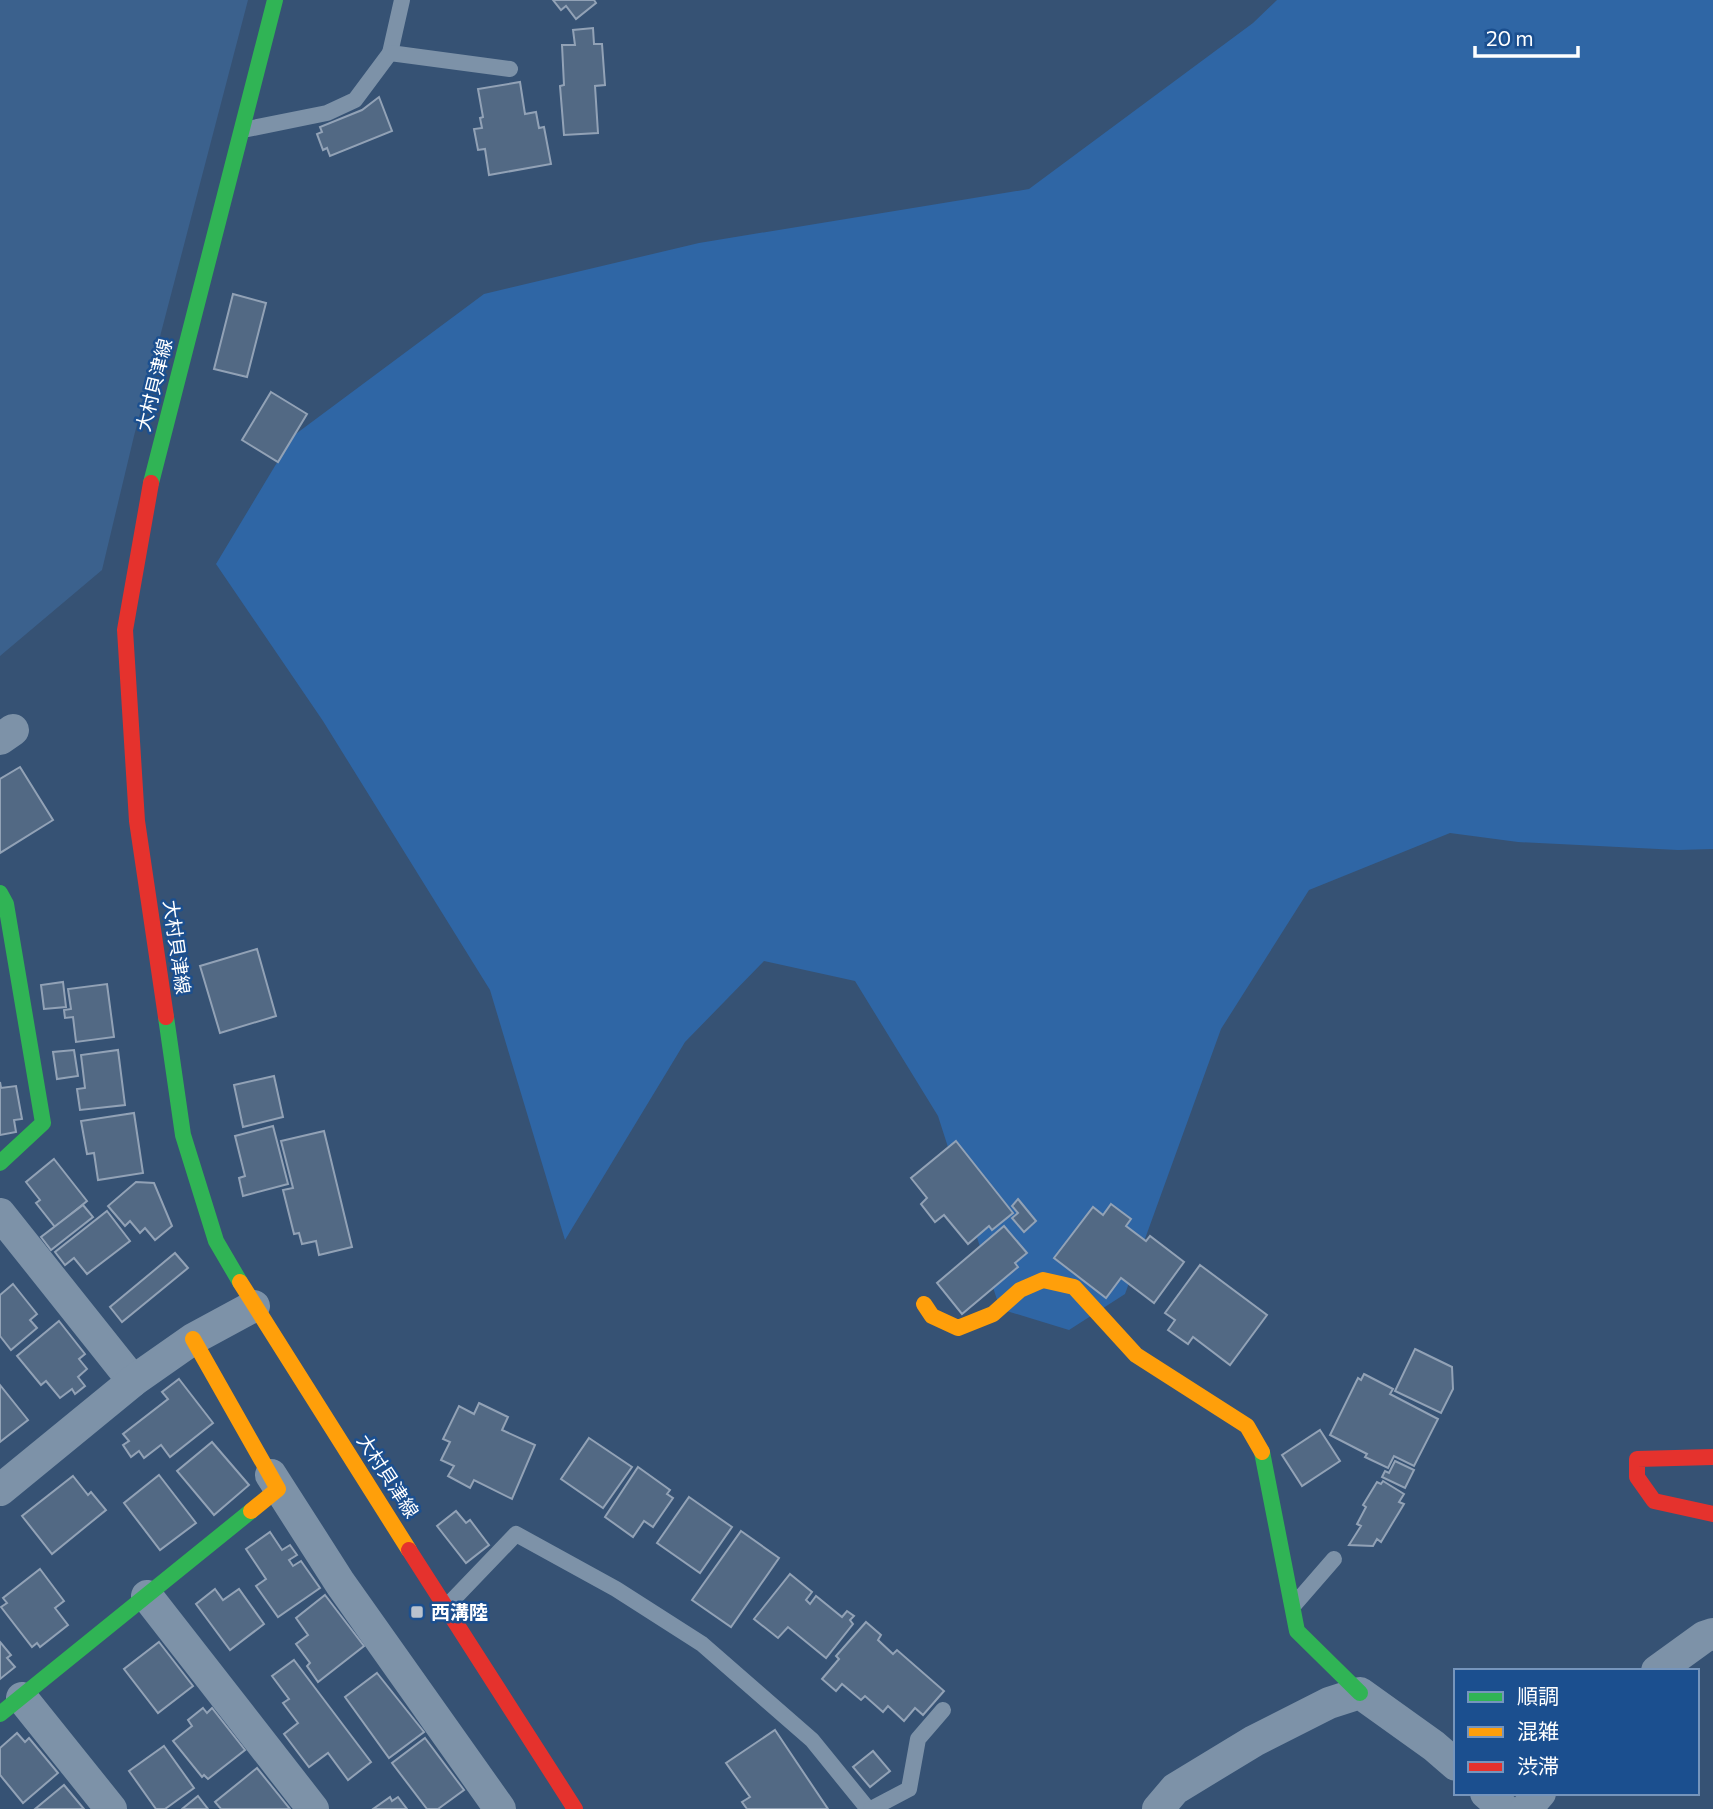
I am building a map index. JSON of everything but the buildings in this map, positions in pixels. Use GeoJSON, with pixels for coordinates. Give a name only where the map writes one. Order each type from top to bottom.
{"type":"FeatureCollection","features":[{"type":"Feature","properties":{"kind":"main road","name":"大村貝津線"},"geometry":{"type":"LineString","coordinates":[[275,0],[146,502],[125,630],[137,821],[183,1135],[216,1241],[254,1306],[575,1809]]}},
{"type":"Feature","properties":{"kind":"main road"},"geometry":{"type":"LineString","coordinates":[[0,894],[6,904],[43,1123],[0,1163]]}},
{"type":"Feature","properties":{"kind":"main road"},"geometry":{"type":"LineString","coordinates":[[924,1304],[932,1316],[958,1328],[993,1314],[1020,1290],[1043,1280],[1074,1287],[1136,1355],[1247,1426],[1262,1452],[1297,1631],[1360,1693]]}},
{"type":"Feature","properties":{"kind":"main road"},"geometry":{"type":"LineString","coordinates":[[11,1706],[278,1489],[193,1339]]}},
{"type":"Feature","properties":{"kind":"main road"},"geometry":{"type":"LineString","coordinates":[[1713,1457],[1637,1459],[1637,1477],[1654,1501],[1713,1514]]}},
{"type":"Feature","properties":{"kind":"street"},"geometry":{"type":"LineString","coordinates":[[0,1214],[133,1381]]}},
{"type":"Feature","properties":{"kind":"street"},"geometry":{"type":"LineString","coordinates":[[0,1490],[133,1381],[193,1339],[254,1306]]}},
{"type":"Feature","properties":{"kind":"street"},"geometry":{"type":"LineString","coordinates":[[271,1475],[340,1583],[500,1809]]}},
{"type":"Feature","properties":{"kind":"street"},"geometry":{"type":"LineString","coordinates":[[147,1596],[313,1809]]}},
{"type":"Feature","properties":{"kind":"street"},"geometry":{"type":"LineString","coordinates":[[1660,1669],[1703,1637],[1713,1634]]}},
{"type":"Feature","properties":{"kind":"street"},"geometry":{"type":"LineString","coordinates":[[1158,1809],[1175,1789],[1254,1741],[1329,1703],[1360,1693],[1454,1763]]}},
{"type":"Feature","properties":{"kind":"street"},"geometry":{"type":"LineString","coordinates":[[11,1706],[111,1809]]}},
{"type":"Feature","properties":{"kind":"street"},"geometry":{"type":"LineString","coordinates":[[1488,1795],[1504,1809]]}},
{"type":"Feature","properties":{"kind":"street"},"geometry":{"type":"LineString","coordinates":[[1526,1809],[1539,1795]]}},
{"type":"Feature","properties":{"kind":"lane"},"geometry":{"type":"LineString","coordinates":[[241,130],[327,113],[355,100],[390,53],[402,0]]}},
{"type":"Feature","properties":{"kind":"lane"},"geometry":{"type":"LineString","coordinates":[[390,53],[510,69]]}},
{"type":"Feature","properties":{"kind":"lane"},"geometry":{"type":"LineString","coordinates":[[446,1607],[516,1534],[616,1588],[702,1644],[812,1740],[870,1809],[909,1790],[918,1739],[943,1710]]}},
{"type":"Feature","properties":{"kind":"lane"},"geometry":{"type":"LineString","coordinates":[[1293,1606],[1334,1559]]}},
{"type":"Feature","properties":{"kind":"shaded area"},"geometry":{"type":"Polygon","coordinates":[[[0,0],[248,0],[134,436],[102,570],[0,656],[0,0]]]}},
{"type":"Feature","properties":{"kind":"shaded area"},"geometry":{"type":"Polygon","coordinates":[[[1277,0],[1713,0],[1713,849],[1678,850],[1518,842],[1450,833],[1309,890],[1221,1029],[1125,1294],[1069,1330],[1000,1309],[938,1116],[855,981],[764,961],[685,1042],[565,1240],[490,990],[323,721],[216,564],[293,436],[484,294],[699,243],[1029,189],[1253,23],[1277,0]]]}},
{"type":"Feature","properties":{"kind":"traffic: fast"},"geometry":{"type":"LineString","coordinates":[[151,483],[275,0]]}},
{"type":"Feature","properties":{"kind":"traffic: fast"},"geometry":{"type":"LineString","coordinates":[[0,893],[6,904],[43,1123],[0,1163]]}},
{"type":"Feature","properties":{"kind":"traffic: fast"},"geometry":{"type":"LineString","coordinates":[[166,1017],[183,1135],[216,1241],[240,1282]]}},
{"type":"Feature","properties":{"kind":"traffic: fast"},"geometry":{"type":"LineString","coordinates":[[1262,1452],[1297,1631],[1360,1693]]}},
{"type":"Feature","properties":{"kind":"traffic: fast"},"geometry":{"type":"LineString","coordinates":[[0,1714],[251,1511]]}},
{"type":"Feature","properties":{"kind":"traffic: slow"},"geometry":{"type":"LineString","coordinates":[[924,1304],[932,1316],[958,1328],[993,1314],[1020,1290],[1043,1280],[1074,1287],[1136,1355],[1247,1426],[1262,1452]]}},
{"type":"Feature","properties":{"kind":"traffic: slow"},"geometry":{"type":"LineString","coordinates":[[240,1282],[409,1550]]}},
{"type":"Feature","properties":{"kind":"traffic: slow"},"geometry":{"type":"LineString","coordinates":[[193,1339],[278,1489],[251,1511]]}},
{"type":"Feature","properties":{"kind":"traffic: jam"},"geometry":{"type":"LineString","coordinates":[[151,483],[125,630],[137,821],[166,1017]]}},
{"type":"Feature","properties":{"kind":"traffic: jam"},"geometry":{"type":"LineString","coordinates":[[1713,1457],[1637,1459],[1637,1477],[1654,1501],[1713,1514]]}},
{"type":"Feature","properties":{"kind":"traffic: jam"},"geometry":{"type":"LineString","coordinates":[[409,1550],[575,1809]]}},
{"type":"Feature","properties":{"kind":"place","name":"西溝陸"},"geometry":{"type":"Point","coordinates":[417,1612]}}]}
